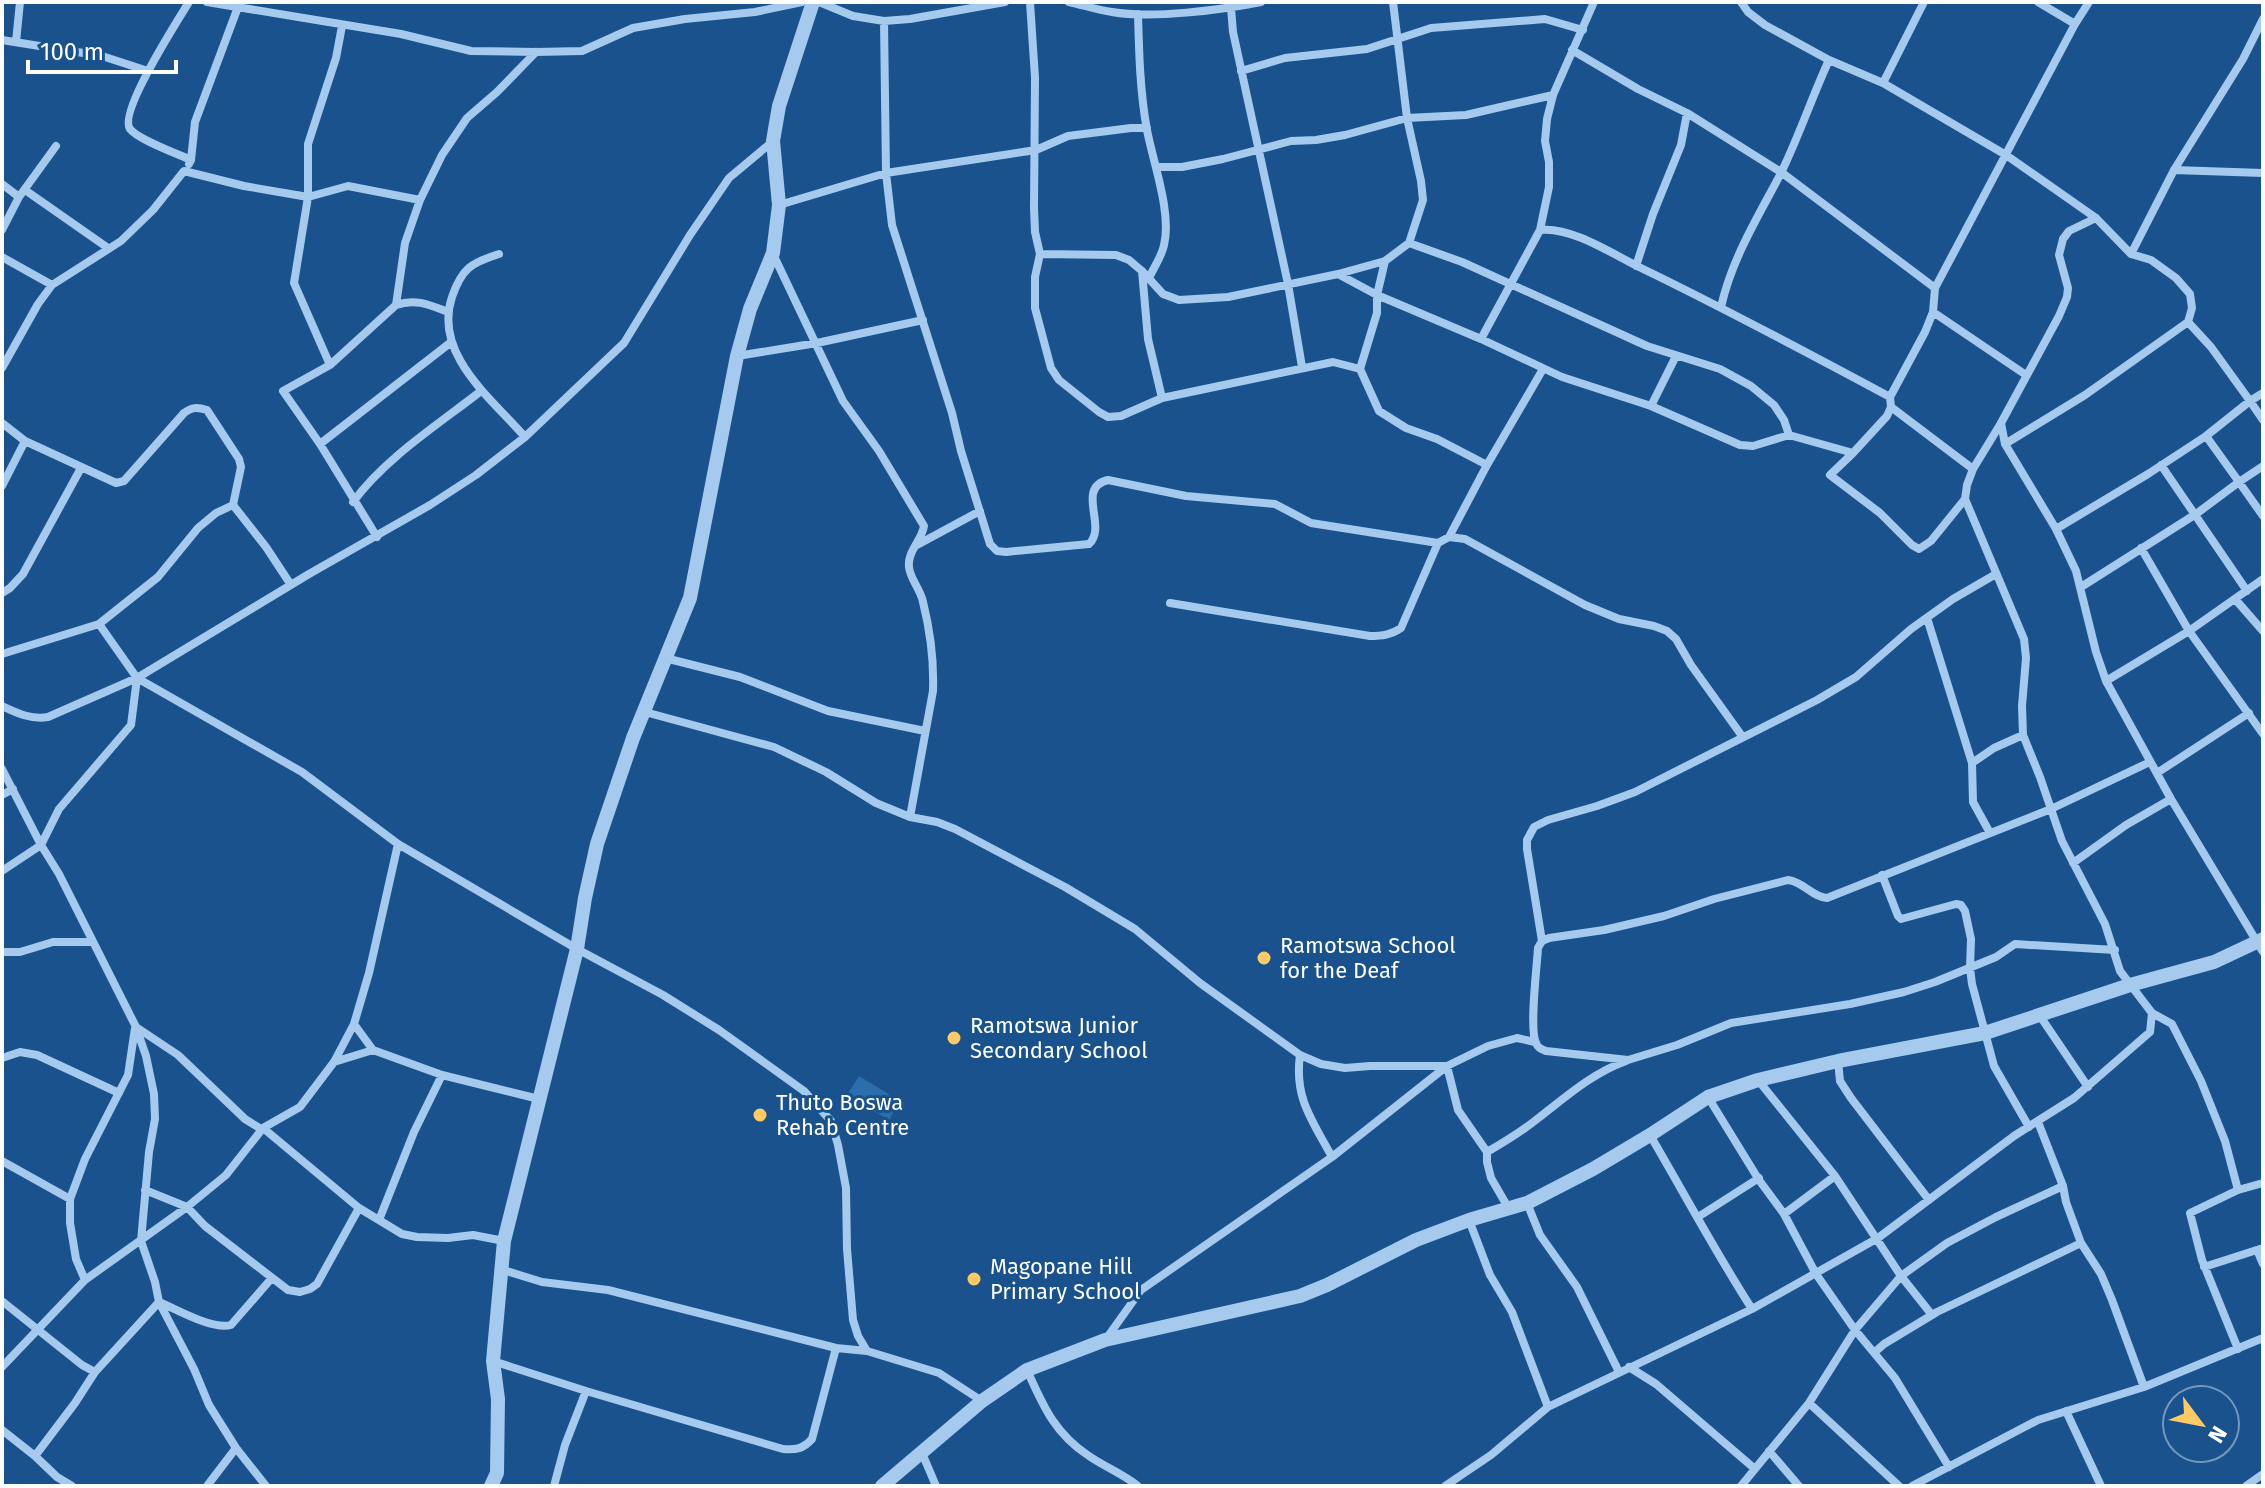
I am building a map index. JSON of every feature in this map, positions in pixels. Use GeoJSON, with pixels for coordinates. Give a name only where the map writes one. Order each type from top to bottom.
{"type":"FeatureCollection","features":[{"type":"Feature","properties":{"kind":"street"},"geometry":{"type":"LineString","coordinates":[[16,42],[20,2]]}},
{"type":"Feature","properties":{"kind":"street"},"geometry":{"type":"LineString","coordinates":[[189,2],[148,71],[128,124],[139,136],[191,160]]}},
{"type":"Feature","properties":{"kind":"street"},"geometry":{"type":"LineString","coordinates":[[207,2],[401,34],[471,51],[536,52],[582,51],[633,28],[755,12],[802,2]]}},
{"type":"Feature","properties":{"kind":"street"},"geometry":{"type":"LineString","coordinates":[[491,1486],[497,1473],[499,1445],[493,1361],[504,1241],[577,949],[597,844],[633,738],[690,598],[737,356],[750,309],[773,253],[779,205],[773,141],[779,106],[813,2]]}},
{"type":"Feature","properties":{"kind":"street"},"geometry":{"type":"LineString","coordinates":[[819,2],[853,16],[884,21],[1005,2]]}},
{"type":"Feature","properties":{"kind":"street"},"geometry":{"type":"LineString","coordinates":[[1030,2],[1035,78],[1034,208],[1040,254],[1035,277],[1035,308],[1051,368],[1059,380],[1108,417],[1121,416],[1162,398],[1302,367],[1333,362],[1360,369]]}},
{"type":"Feature","properties":{"kind":"street"},"geometry":{"type":"LineString","coordinates":[[1069,2],[1114,13],[1138,14],[1231,8],[1261,2]]}},
{"type":"Feature","properties":{"kind":"street"},"geometry":{"type":"LineString","coordinates":[[1040,254],[1116,255],[1129,260],[1146,274],[1163,294],[1179,300],[1228,297],[1385,261],[1409,243],[1423,200],[1407,118],[1393,2]]}},
{"type":"Feature","properties":{"kind":"street"},"geometry":{"type":"LineString","coordinates":[[1481,339],[1540,230],[1549,187],[1545,141],[1547,119],[1553,95],[1594,2]]}},
{"type":"Feature","properties":{"kind":"street"},"geometry":{"type":"LineString","coordinates":[[1741,2],[1756,20],[1829,60],[1883,83],[2006,155],[2096,218],[2131,254],[2151,260],[2176,278],[2190,294],[2192,308],[2188,322],[2085,395],[2005,444]]}},
{"type":"Feature","properties":{"kind":"street"},"geometry":{"type":"LineString","coordinates":[[1883,83],[1924,2]]}},
{"type":"Feature","properties":{"kind":"street"},"geometry":{"type":"LineString","coordinates":[[2038,2],[2075,24]]}},
{"type":"Feature","properties":{"kind":"street"},"geometry":{"type":"LineString","coordinates":[[1965,499],[1931,541],[1919,549],[1880,513],[1830,475],[1887,416],[1933,312],[1935,288],[2089,2]]}},
{"type":"Feature","properties":{"kind":"street"},"geometry":{"type":"LineString","coordinates":[[2,368],[52,285],[121,241],[153,210],[184,171],[191,160],[195,122],[238,7]]}},
{"type":"Feature","properties":{"kind":"street"},"geometry":{"type":"LineString","coordinates":[[1231,8],[1233,32],[1288,284],[1302,367]]}},
{"type":"Feature","properties":{"kind":"street"},"geometry":{"type":"LineString","coordinates":[[1138,14],[1139,65],[1147,128],[1163,200],[1166,231],[1164,247],[1146,274],[1148,339],[1162,398]]}},
{"type":"Feature","properties":{"kind":"street"},"geometry":{"type":"LineString","coordinates":[[1241,71],[1285,58],[1367,49],[1431,28],[1545,19],[1583,30]]}},
{"type":"Feature","properties":{"kind":"street"},"geometry":{"type":"LineString","coordinates":[[2131,254],[2174,170],[2243,59],[2263,19]]}},
{"type":"Feature","properties":{"kind":"street"},"geometry":{"type":"LineString","coordinates":[[884,21],[886,173],[892,225],[990,544],[997,551],[1089,544],[1094,541],[1097,534],[1091,494],[1096,485],[1108,480],[1186,496],[1275,504],[1311,523],[1438,543],[1449,537],[1543,369]]}},
{"type":"Feature","properties":{"kind":"street"},"geometry":{"type":"LineString","coordinates":[[330,365],[294,283],[308,197],[308,144],[336,58],[342,26]]}},
{"type":"Feature","properties":{"kind":"street"},"geometry":{"type":"LineString","coordinates":[[2,40],[102,56],[148,71]]}},
{"type":"Feature","properties":{"kind":"street"},"geometry":{"type":"LineString","coordinates":[[1572,50],[1638,89],[1687,113],[1781,172],[1935,288]]}},
{"type":"Feature","properties":{"kind":"street"},"geometry":{"type":"LineString","coordinates":[[396,305],[405,243],[420,200],[442,155],[467,118],[536,52]]}},
{"type":"Feature","properties":{"kind":"street"},"geometry":{"type":"LineString","coordinates":[[1721,307],[1745,239],[1781,172],[1829,60]]}},
{"type":"Feature","properties":{"kind":"street"},"geometry":{"type":"LineString","coordinates":[[1156,167],[1182,167],[1291,141],[1345,135],[1407,118],[1466,115],[1553,95]]}},
{"type":"Feature","properties":{"kind":"street"},"geometry":{"type":"LineString","coordinates":[[1636,266],[1681,145],[1687,113]]}},
{"type":"Feature","properties":{"kind":"street"},"geometry":{"type":"LineString","coordinates":[[779,205],[886,173],[1036,150],[1068,136],[1147,128]]}},
{"type":"Feature","properties":{"kind":"street"},"geometry":{"type":"LineString","coordinates":[[2,706],[23,716],[48,717],[137,678],[476,475],[525,437],[624,343],[729,178],[773,141]]}},
{"type":"Feature","properties":{"kind":"street"},"geometry":{"type":"LineString","coordinates":[[2,230],[22,193],[56,146]]}},
{"type":"Feature","properties":{"kind":"street"},"geometry":{"type":"LineString","coordinates":[[2174,170],[2263,173]]}},
{"type":"Feature","properties":{"kind":"street"},"geometry":{"type":"LineString","coordinates":[[184,171],[308,197],[348,186],[420,200]]}},
{"type":"Feature","properties":{"kind":"street"},"geometry":{"type":"LineString","coordinates":[[2,184],[22,193],[108,248]]}},
{"type":"Feature","properties":{"kind":"street"},"geometry":{"type":"LineString","coordinates":[[2096,218],[2069,231],[2063,239],[2059,255],[2068,288],[2067,297],[2001,423],[1973,469],[1965,499],[2024,639],[2023,735],[2051,809],[2073,863],[2105,924],[2120,971],[2152,1013],[2172,1024],[2201,1081],[2225,1141],[2238,1190]]}},
{"type":"Feature","properties":{"kind":"street"},"geometry":{"type":"LineString","coordinates":[[1540,230],[1551,229],[1590,242],[1721,307],[1891,402],[1973,469]]}},
{"type":"Feature","properties":{"kind":"street"},"geometry":{"type":"LineString","coordinates":[[1409,243],[1511,283],[1647,346],[1720,369],[1751,386],[1774,405],[1789,435]]}},
{"type":"Feature","properties":{"kind":"street"},"geometry":{"type":"LineString","coordinates":[[773,253],[843,401],[879,451],[922,521],[923,532],[910,555],[909,569],[923,599],[934,675],[910,817]]}},
{"type":"Feature","properties":{"kind":"street"},"geometry":{"type":"LineString","coordinates":[[499,254],[467,267],[460,276],[448,312],[450,343],[481,391],[525,437]]}},
{"type":"Feature","properties":{"kind":"street"},"geometry":{"type":"LineString","coordinates":[[2,257],[52,285]]}},
{"type":"Feature","properties":{"kind":"street"},"geometry":{"type":"LineString","coordinates":[[1385,261],[1377,295],[1377,313],[1360,369],[1379,411],[1406,428],[1437,439],[1487,465]]}},
{"type":"Feature","properties":{"kind":"street"},"geometry":{"type":"LineString","coordinates":[[1338,274],[1377,295],[1543,369],[1651,406],[1740,445],[1753,446],[1789,435],[1853,453]]}},
{"type":"Feature","properties":{"kind":"street"},"geometry":{"type":"LineString","coordinates":[[377,537],[320,444],[283,391],[330,365],[396,305],[406,301],[423,302],[448,312]]}},
{"type":"Feature","properties":{"kind":"street"},"geometry":{"type":"LineString","coordinates":[[1933,312],[2026,375]]}},
{"type":"Feature","properties":{"kind":"street"},"geometry":{"type":"LineString","coordinates":[[737,356],[817,343],[923,320]]}},
{"type":"Feature","properties":{"kind":"street"},"geometry":{"type":"LineString","coordinates":[[2188,322],[2211,347],[2263,420]]}},
{"type":"Feature","properties":{"kind":"street"},"geometry":{"type":"LineString","coordinates":[[320,444],[450,343]]}},
{"type":"Feature","properties":{"kind":"street"},"geometry":{"type":"LineString","coordinates":[[1651,406],[1676,356]]}},
{"type":"Feature","properties":{"kind":"street"},"geometry":{"type":"LineString","coordinates":[[353,502],[387,466],[481,391]]}},
{"type":"Feature","properties":{"kind":"street"},"geometry":{"type":"LineString","coordinates":[[2056,529],[2206,436],[2263,393]]}},
{"type":"Feature","properties":{"kind":"street"},"geometry":{"type":"LineString","coordinates":[[2,423],[25,441],[111,482],[121,483],[184,413],[198,407],[207,410],[239,459],[241,467],[233,505]]}},
{"type":"Feature","properties":{"kind":"street"},"geometry":{"type":"LineString","coordinates":[[882,1486],[982,1401],[1027,1370],[1105,1340],[1300,1296],[1416,1240],[1527,1203],[1593,1169],[1708,1097],[1758,1080],[1838,1061],[1985,1033],[2261,945],[2171,799],[2106,681],[2076,571],[2056,529],[2005,444],[2001,423]]}},
{"type":"Feature","properties":{"kind":"street"},"geometry":{"type":"LineString","coordinates":[[2206,436],[2263,516]]}},
{"type":"Feature","properties":{"kind":"street"},"geometry":{"type":"LineString","coordinates":[[2,486],[25,441]]}},
{"type":"Feature","properties":{"kind":"street"},"geometry":{"type":"LineString","coordinates":[[2161,465],[2247,591]]}},
{"type":"Feature","properties":{"kind":"street"},"geometry":{"type":"LineString","coordinates":[[2081,587],[2196,514],[2263,466]]}},
{"type":"Feature","properties":{"kind":"street"},"geometry":{"type":"LineString","coordinates":[[2,593],[23,574],[81,468]]}},
{"type":"Feature","properties":{"kind":"street"},"geometry":{"type":"LineString","coordinates":[[233,505],[291,585]]}},
{"type":"Feature","properties":{"kind":"street"},"geometry":{"type":"LineString","coordinates":[[2,654],[99,624],[158,577],[198,528],[216,513],[233,505]]}},
{"type":"Feature","properties":{"kind":"street"},"geometry":{"type":"LineString","coordinates":[[917,545],[980,511]]}},
{"type":"Feature","properties":{"kind":"street"},"geometry":{"type":"LineString","coordinates":[[1449,537],[1465,539],[1585,605],[1619,619],[1667,631],[1676,639],[1742,736]]}},
{"type":"Feature","properties":{"kind":"street"},"geometry":{"type":"LineString","coordinates":[[1170,603],[1384,636],[1401,628],[1438,543]]}},
{"type":"Feature","properties":{"kind":"street"},"geometry":{"type":"LineString","coordinates":[[2141,548],[2189,631],[2263,734]]}},
{"type":"Feature","properties":{"kind":"street"},"geometry":{"type":"LineString","coordinates":[[1542,941],[1527,849],[1527,840],[1534,827],[1635,792],[1742,736],[1766,727],[1856,677],[1927,618],[1996,574]]}},
{"type":"Feature","properties":{"kind":"street"},"geometry":{"type":"LineString","coordinates":[[2106,681],[2189,631],[2263,579]]}},
{"type":"Feature","properties":{"kind":"street"},"geometry":{"type":"LineString","coordinates":[[2235,599],[2263,631]]}},
{"type":"Feature","properties":{"kind":"street"},"geometry":{"type":"LineString","coordinates":[[1927,618],[1972,763],[1973,802],[1990,833]]}},
{"type":"Feature","properties":{"kind":"street"},"geometry":{"type":"LineString","coordinates":[[99,624],[137,678],[302,772],[398,844],[577,949],[663,995],[719,1030],[804,1091],[831,1121],[846,1188],[853,1320],[867,1351]]}},
{"type":"Feature","properties":{"kind":"street"},"geometry":{"type":"LineString","coordinates":[[665,658],[740,677],[828,711],[925,731]]}},
{"type":"Feature","properties":{"kind":"street"},"geometry":{"type":"LineString","coordinates":[[2,871],[41,845],[59,809],[131,725],[137,678]]}},
{"type":"Feature","properties":{"kind":"street"},"geometry":{"type":"LineString","coordinates":[[645,712],[774,747],[826,772],[876,803],[910,817],[955,829],[1065,887],[1135,929],[1200,983],[1300,1055],[1321,1064],[1345,1068],[1447,1066]]}},
{"type":"Feature","properties":{"kind":"street"},"geometry":{"type":"LineString","coordinates":[[2157,773],[2249,713]]}},
{"type":"Feature","properties":{"kind":"street"},"geometry":{"type":"LineString","coordinates":[[1972,763],[1994,748],[2023,735]]}},
{"type":"Feature","properties":{"kind":"street"},"geometry":{"type":"LineString","coordinates":[[1628,1060],[1546,1051],[1535,1042],[1534,1003],[1538,948],[1542,941],[1664,916],[1788,880],[1827,898],[2051,809],[2150,762]]}},
{"type":"Feature","properties":{"kind":"street"},"geometry":{"type":"LineString","coordinates":[[2,769],[136,1027],[146,1056],[154,1094],[155,1119],[141,1241],[159,1302],[209,1405],[236,1448],[266,1486]]}},
{"type":"Feature","properties":{"kind":"street"},"geometry":{"type":"LineString","coordinates":[[2,795],[13,789]]}},
{"type":"Feature","properties":{"kind":"street"},"geometry":{"type":"LineString","coordinates":[[2073,863],[2126,825],[2171,799]]}},
{"type":"Feature","properties":{"kind":"street"},"geometry":{"type":"LineString","coordinates":[[2,1367],[85,1280],[187,1207],[226,1175],[263,1128],[300,1107],[334,1062],[354,1024],[369,973],[398,844]]}},
{"type":"Feature","properties":{"kind":"street"},"geometry":{"type":"LineString","coordinates":[[1882,875],[1901,919],[1956,904],[1965,911],[1971,939],[1972,984],[1994,1066],[2029,1127]]}},
{"type":"Feature","properties":{"kind":"street"},"geometry":{"type":"LineString","coordinates":[[2,952],[20,952],[53,942],[91,942]]}},
{"type":"Feature","properties":{"kind":"street"},"geometry":{"type":"LineString","coordinates":[[1487,1152],[1514,1136],[1573,1089],[1604,1069],[1731,1023],[1904,992],[1996,957],[2015,944],[2115,950]]}},
{"type":"Feature","properties":{"kind":"street"},"geometry":{"type":"LineString","coordinates":[[1445,1486],[1491,1455],[1548,1407],[1752,1309],[1878,1238],[2088,1087],[2150,1032],[2152,1013]]}},
{"type":"Feature","properties":{"kind":"street"},"geometry":{"type":"LineString","coordinates":[[2040,1016],[2088,1087]]}},
{"type":"Feature","properties":{"kind":"street"},"geometry":{"type":"LineString","coordinates":[[354,1024],[373,1050],[442,1075],[539,1099]]}},
{"type":"Feature","properties":{"kind":"street"},"geometry":{"type":"LineString","coordinates":[[85,1280],[76,1259],[70,1199],[85,1159],[128,1075],[136,1027]]}},
{"type":"Feature","properties":{"kind":"street"},"geometry":{"type":"LineString","coordinates":[[136,1027],[178,1055],[245,1119],[263,1128],[359,1208],[402,1234],[448,1238],[473,1235],[504,1241]]}},
{"type":"Feature","properties":{"kind":"street"},"geometry":{"type":"LineString","coordinates":[[1105,1340],[1141,1290],[1332,1157],[1447,1066],[1488,1046],[1517,1038],[1535,1042]]}},
{"type":"Feature","properties":{"kind":"street"},"geometry":{"type":"LineString","coordinates":[[334,1062],[373,1050]]}},
{"type":"Feature","properties":{"kind":"street"},"geometry":{"type":"LineString","coordinates":[[2,1058],[20,1052],[37,1055],[119,1093]]}},
{"type":"Feature","properties":{"kind":"street"},"geometry":{"type":"LineString","coordinates":[[1300,1055],[1297,1074],[1302,1101],[1332,1157]]}},
{"type":"Feature","properties":{"kind":"street"},"geometry":{"type":"LineString","coordinates":[[1838,1061],[1840,1081],[1929,1200]]}},
{"type":"Feature","properties":{"kind":"street"},"geometry":{"type":"LineString","coordinates":[[1447,1066],[1458,1110],[1487,1152],[1491,1178],[1509,1209]]}},
{"type":"Feature","properties":{"kind":"street"},"geometry":{"type":"LineString","coordinates":[[379,1220],[414,1132],[442,1075]]}},
{"type":"Feature","properties":{"kind":"street"},"geometry":{"type":"LineString","coordinates":[[1758,1080],[1835,1176],[1901,1276],[1932,1315]]}},
{"type":"Feature","properties":{"kind":"street"},"geometry":{"type":"LineString","coordinates":[[1708,1097],[1784,1214],[1816,1274],[1855,1330],[1895,1378],[1949,1467]]}},
{"type":"Feature","properties":{"kind":"street"},"geometry":{"type":"LineString","coordinates":[[2038,1122],[2081,1243],[2101,1274],[2144,1387]]}},
{"type":"Feature","properties":{"kind":"street"},"geometry":{"type":"LineString","coordinates":[[1650,1135],[1718,1257],[1752,1309]]}},
{"type":"Feature","properties":{"kind":"street"},"geometry":{"type":"LineString","coordinates":[[2,1161],[70,1199]]}},
{"type":"Feature","properties":{"kind":"street"},"geometry":{"type":"LineString","coordinates":[[1784,1214],[1835,1176]]}},
{"type":"Feature","properties":{"kind":"street"},"geometry":{"type":"LineString","coordinates":[[1698,1217],[1759,1178]]}},
{"type":"Feature","properties":{"kind":"street"},"geometry":{"type":"LineString","coordinates":[[2238,1349],[2204,1267],[2190,1213],[2238,1190],[2263,1183]]}},
{"type":"Feature","properties":{"kind":"street"},"geometry":{"type":"LineString","coordinates":[[1741,1486],[1809,1403],[1855,1330],[1901,1276],[1959,1236],[2063,1186]]}},
{"type":"Feature","properties":{"kind":"street"},"geometry":{"type":"LineString","coordinates":[[145,1190],[187,1207],[205,1226],[271,1279],[288,1290],[300,1292],[317,1284],[359,1208]]}},
{"type":"Feature","properties":{"kind":"street"},"geometry":{"type":"LineString","coordinates":[[1527,1203],[1540,1235],[1577,1287],[1619,1372]]}},
{"type":"Feature","properties":{"kind":"street"},"geometry":{"type":"LineString","coordinates":[[1469,1220],[1480,1255],[1512,1312],[1548,1407]]}},
{"type":"Feature","properties":{"kind":"street"},"geometry":{"type":"LineString","coordinates":[[1875,1352],[1932,1315],[2081,1243]]}},
{"type":"Feature","properties":{"kind":"street"},"geometry":{"type":"LineString","coordinates":[[2204,1267],[2260,1249],[2263,1264]]}},
{"type":"Feature","properties":{"kind":"street"},"geometry":{"type":"LineString","coordinates":[[500,1269],[542,1282],[608,1290],[836,1348],[867,1351],[939,1373],[982,1401]]}},
{"type":"Feature","properties":{"kind":"street"},"geometry":{"type":"LineString","coordinates":[[159,1302],[225,1327],[231,1325],[271,1279]]}},
{"type":"Feature","properties":{"kind":"street"},"geometry":{"type":"LineString","coordinates":[[2,1301],[95,1372]]}},
{"type":"Feature","properties":{"kind":"street"},"geometry":{"type":"LineString","coordinates":[[35,1456],[95,1372],[159,1302]]}},
{"type":"Feature","properties":{"kind":"street"},"geometry":{"type":"LineString","coordinates":[[1912,1486],[2038,1420],[2144,1387],[2263,1338]]}},
{"type":"Feature","properties":{"kind":"street"},"geometry":{"type":"LineString","coordinates":[[493,1361],[794,1450],[804,1448],[812,1439],[836,1348]]}},
{"type":"Feature","properties":{"kind":"street"},"geometry":{"type":"LineString","coordinates":[[1629,1367],[1656,1384],[1755,1469]]}},
{"type":"Feature","properties":{"kind":"street"},"geometry":{"type":"LineString","coordinates":[[1027,1370],[1046,1412],[1058,1429],[1085,1454],[1138,1486]]}},
{"type":"Feature","properties":{"kind":"street"},"geometry":{"type":"LineString","coordinates":[[554,1486],[565,1445],[586,1391]]}},
{"type":"Feature","properties":{"kind":"street"},"geometry":{"type":"LineString","coordinates":[[1809,1403],[1899,1486]]}},
{"type":"Feature","properties":{"kind":"street"},"geometry":{"type":"LineString","coordinates":[[2066,1411],[2101,1486]]}},
{"type":"Feature","properties":{"kind":"street"},"geometry":{"type":"LineString","coordinates":[[2,1430],[72,1486]]}},
{"type":"Feature","properties":{"kind":"street"},"geometry":{"type":"LineString","coordinates":[[207,1486],[236,1448]]}},
{"type":"Feature","properties":{"kind":"street"},"geometry":{"type":"LineString","coordinates":[[1769,1451],[1799,1486]]}},
{"type":"Feature","properties":{"kind":"street"},"geometry":{"type":"LineString","coordinates":[[922,1453],[936,1486]]}},
{"type":"Feature","properties":{"kind":"street"},"geometry":{"type":"LineString","coordinates":[[2246,1486],[2263,1474]]}},
{"type":"Feature","properties":{"kind":"street"},"geometry":{"type":"LineString","coordinates":[[50,1486],[57,1477]]}},
{"type":"Feature","properties":{"kind":"shaded area"},"geometry":{"type":"Polygon","coordinates":[[[859,1076],[900,1101],[889,1120],[847,1095],[859,1076]]]}},
{"type":"Feature","properties":{"kind":"place","name":"Ramotswa School for the Deaf"},"geometry":{"type":"Point","coordinates":[1264,958]}},
{"type":"Feature","properties":{"kind":"place","name":"Ramotswa Junior Secondary School"},"geometry":{"type":"Point","coordinates":[954,1038]}},
{"type":"Feature","properties":{"kind":"place","name":"Thuto Boswa Rehab Centre"},"geometry":{"type":"Point","coordinates":[760,1115]}},
{"type":"Feature","properties":{"kind":"place","name":"Magopane Hill Primary School"},"geometry":{"type":"Point","coordinates":[974,1279]}}]}
